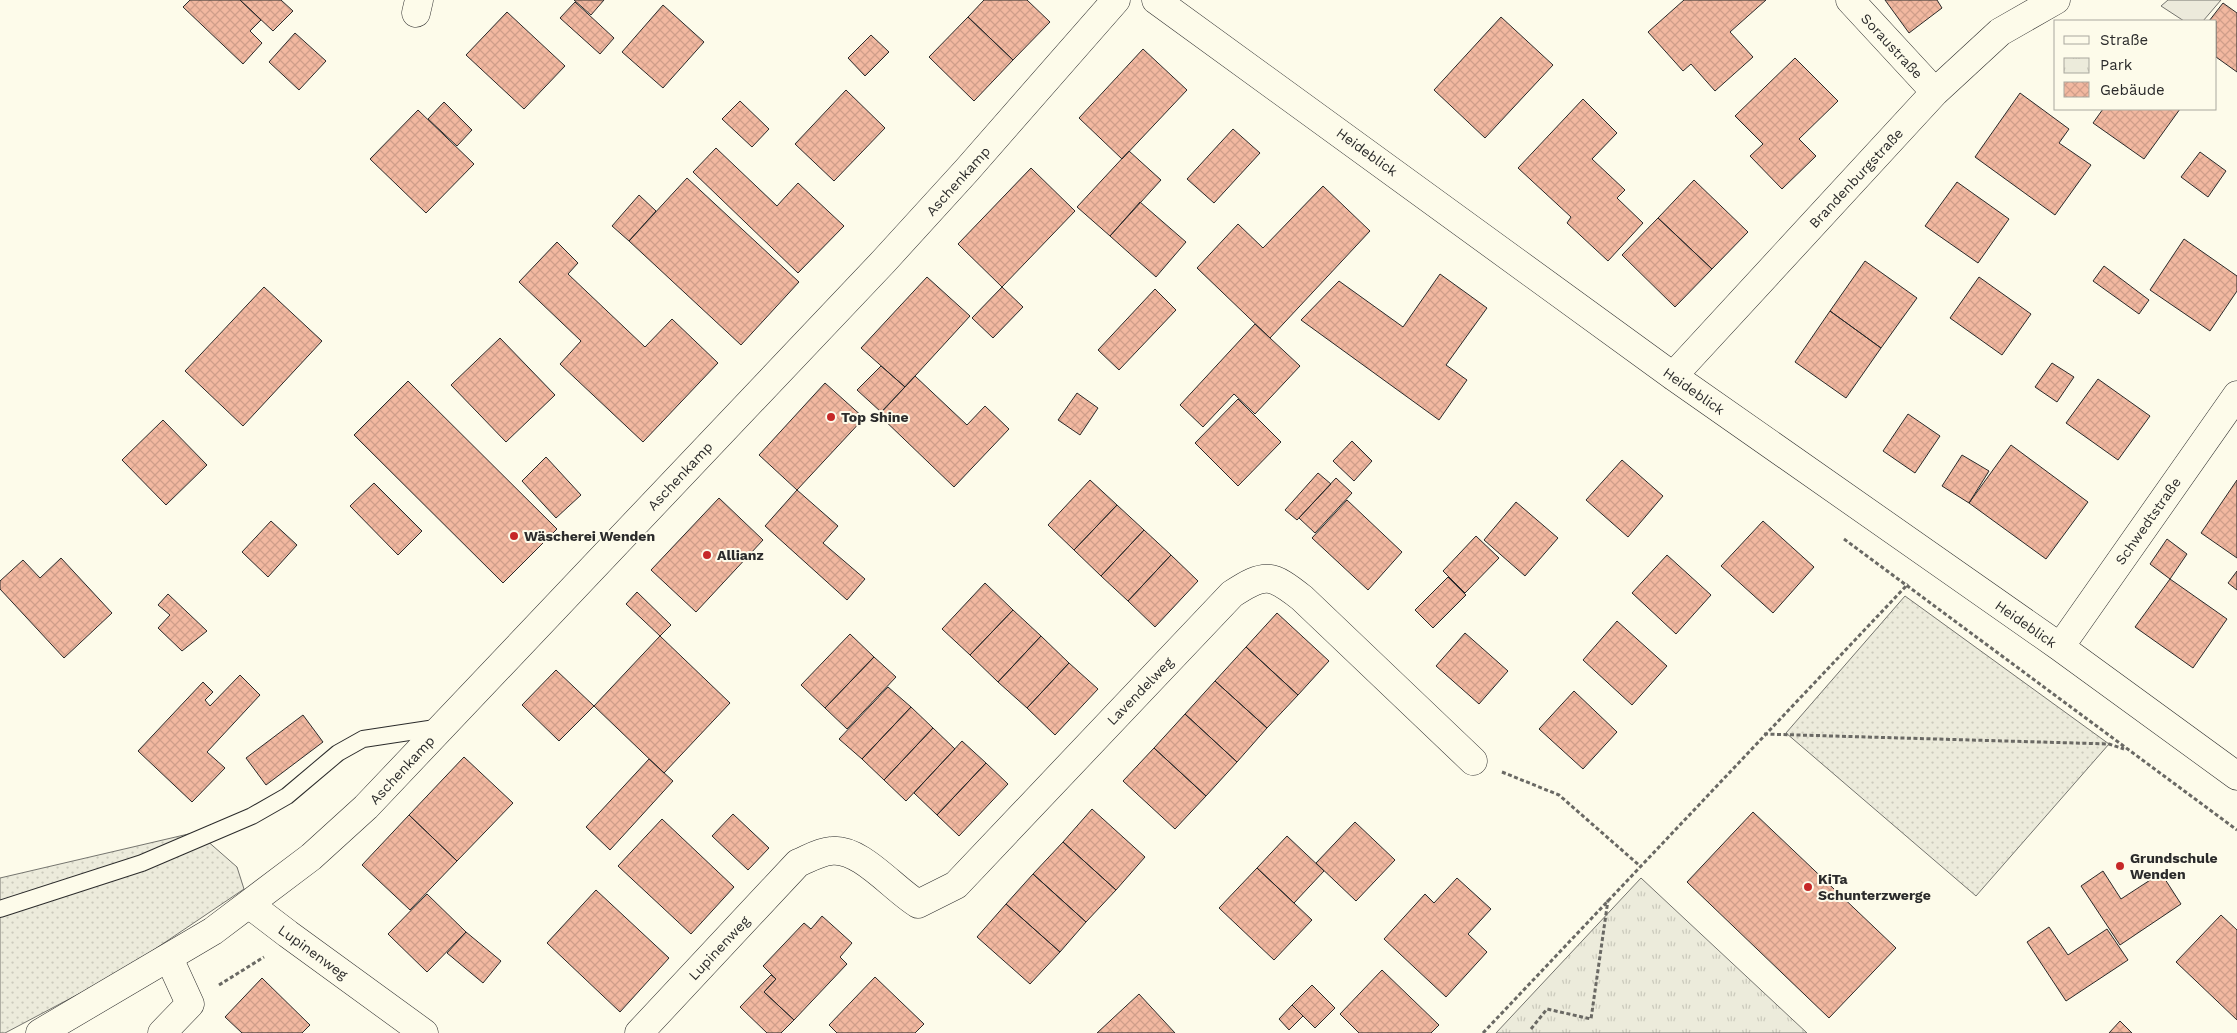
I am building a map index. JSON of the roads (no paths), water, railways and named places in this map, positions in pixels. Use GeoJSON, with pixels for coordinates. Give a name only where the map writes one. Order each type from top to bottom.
{"type":"FeatureCollection","features":[{"type":"Feature","properties":{"kind":"street","name":"Aschenkamp"},"geometry":{"type":"LineString","coordinates":[[40,1033],[169,958],[250,905],[311,856],[366,807],[935,205],[1062,64],[1116,0]]}},
{"type":"Feature","properties":{"kind":"street","name":"Heideblick"},"geometry":{"type":"LineString","coordinates":[[1156,0],[1673,376],[2060,647],[2237,776]]}},
{"type":"Feature","properties":{"kind":"street","name":"Soraustraße"},"geometry":{"type":"LineString","coordinates":[[1850,0],[1935,92]]}},
{"type":"Feature","properties":{"kind":"street","name":"Brandenburgstraße"},"geometry":{"type":"LineString","coordinates":[[1673,376],[1935,92],[2000,32],[2056,0]]}},
{"type":"Feature","properties":{"kind":"street","name":"Schwedtstraße"},"geometry":{"type":"LineString","coordinates":[[2060,647],[2237,395]]}},
{"type":"Feature","properties":{"kind":"street","name":"Lavendelweg"},"geometry":{"type":"LineString","coordinates":[[798,863],[830,851],[847,851],[862,860],[904,895],[918,904],[956,884],[1232,594],[1249,583],[1265,578],[1282,583],[1302,598],[1473,761]]}},
{"type":"Feature","properties":{"kind":"street","name":"Lupinenweg"},"geometry":{"type":"LineString","coordinates":[[639,1033],[798,863]]}},
{"type":"Feature","properties":{"kind":"street","name":"Lupinenweg"},"geometry":{"type":"LineString","coordinates":[[250,905],[424,1033]]}},
{"type":"Feature","properties":{"kind":"street"},"geometry":{"type":"LineString","coordinates":[[162,1033],[190,1004],[169,958]]}},
{"type":"Feature","properties":{"kind":"lane"},"geometry":{"type":"LineString","coordinates":[[0,909],[142,863],[252,816],[287,796],[338,753],[363,739],[442,727]]}},
{"type":"Feature","properties":{"kind":"place","name":"Top Shine"},"geometry":{"type":"Point","coordinates":[831,417]}},
{"type":"Feature","properties":{"kind":"place","name":"Wäscherei Wenden"},"geometry":{"type":"Point","coordinates":[514,536]}},
{"type":"Feature","properties":{"kind":"place","name":"Allianz"},"geometry":{"type":"Point","coordinates":[707,555]}},
{"type":"Feature","properties":{"kind":"place","name":"Grundschule Wenden"},"geometry":{"type":"Point","coordinates":[2120,866]}},
{"type":"Feature","properties":{"kind":"place","name":"KiTa Schunterzwerge"},"geometry":{"type":"Point","coordinates":[1808,887]}}]}
